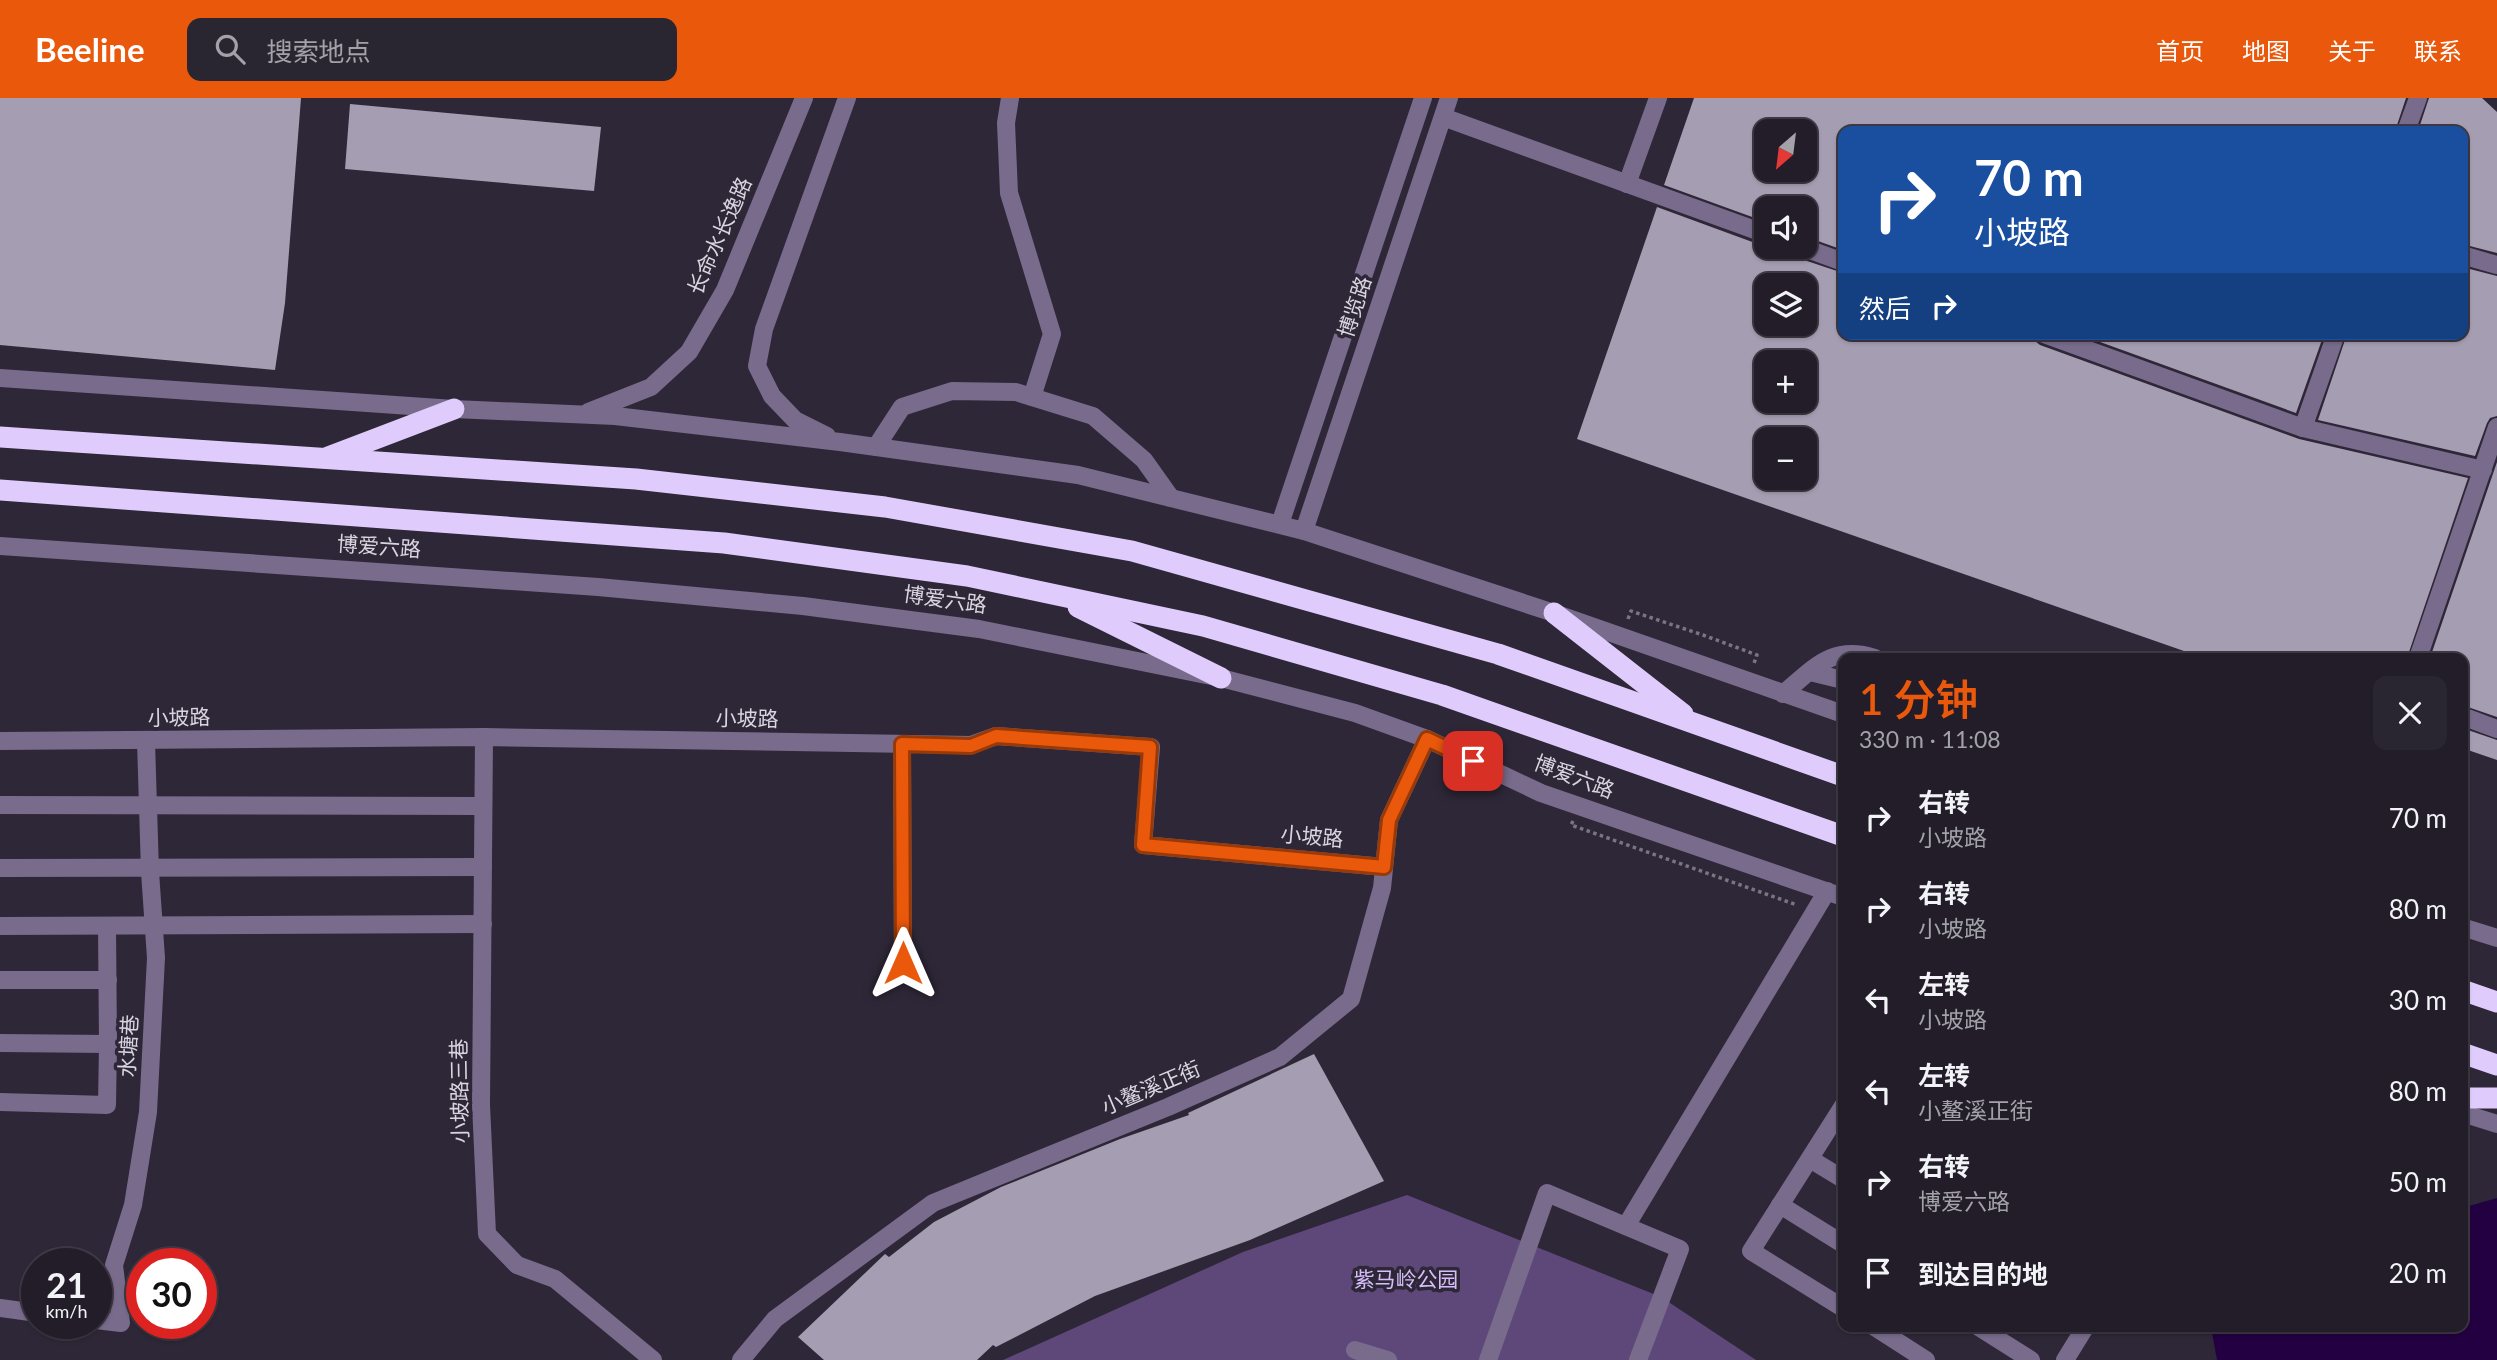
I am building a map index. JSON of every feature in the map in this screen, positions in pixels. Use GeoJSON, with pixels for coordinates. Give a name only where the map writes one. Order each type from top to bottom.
{"type":"FeatureCollection","features":[{"type":"Feature","properties":{"kind":"highway"},"geometry":{"type":"LineString","coordinates":[[321,460],[454,409]]}},
{"type":"Feature","properties":{"kind":"highway"},"geometry":{"type":"LineString","coordinates":[[0,437],[636,479],[885,507],[1132,551],[1499,654],[1838,774]]}},
{"type":"Feature","properties":{"kind":"highway","name":"博爱六路"},"geometry":{"type":"LineString","coordinates":[[0,490],[724,543],[967,576],[1203,626],[1442,695],[1838,834]]}},
{"type":"Feature","properties":{"kind":"highway"},"geometry":{"type":"LineString","coordinates":[[1052,594],[1221,678]]}},
{"type":"Feature","properties":{"kind":"highway"},"geometry":{"type":"LineString","coordinates":[[1554,613],[1699,726]]}},
{"type":"Feature","properties":{"kind":"highway"},"geometry":{"type":"LineString","coordinates":[[2468,992],[2497,1002]]}},
{"type":"Feature","properties":{"kind":"highway"},"geometry":{"type":"LineString","coordinates":[[2468,1055],[2497,1065]]}},
{"type":"Feature","properties":{"kind":"highway"},"geometry":{"type":"LineString","coordinates":[[2468,1098],[2497,1098]]}},
{"type":"Feature","properties":{"kind":"street","name":"长命水长逸路"},"geometry":{"type":"LineString","coordinates":[[582,415],[651,387],[688,352],[725,290],[804,98]]}},
{"type":"Feature","properties":{"kind":"street"},"geometry":{"type":"LineString","coordinates":[[840,442],[795,420],[772,396],[757,366],[764,329],[846,98]]}},
{"type":"Feature","properties":{"kind":"street"},"geometry":{"type":"LineString","coordinates":[[1010,98],[1006,123],[1009,193],[1052,334],[1032,397]]}},
{"type":"Feature","properties":{"kind":"street","name":"博览路"},"geometry":{"type":"LineString","coordinates":[[1280,524],[1423,98]]}},
{"type":"Feature","properties":{"kind":"street","name":"博览路"},"geometry":{"type":"LineString","coordinates":[[1304,531],[1449,98]]}},
{"type":"Feature","properties":{"kind":"street"},"geometry":{"type":"LineString","coordinates":[[1627,184],[1658,98]]}},
{"type":"Feature","properties":{"kind":"street"},"geometry":{"type":"LineString","coordinates":[[2408,126],[2418,98]]}},
{"type":"Feature","properties":{"kind":"street"},"geometry":{"type":"LineString","coordinates":[[1443,117],[1754,230]]}},
{"type":"Feature","properties":{"kind":"street"},"geometry":{"type":"LineString","coordinates":[[1817,252],[1838,259]]}},
{"type":"Feature","properties":{"kind":"street"},"geometry":{"type":"LineString","coordinates":[[2468,257],[2497,265]]}},
{"type":"Feature","properties":{"kind":"street"},"geometry":{"type":"LineString","coordinates":[[2061,340],[2303,428],[2483,470]]}},
{"type":"Feature","properties":{"kind":"street"},"geometry":{"type":"LineString","coordinates":[[2303,428],[2334,340]]}},
{"type":"Feature","properties":{"kind":"street"},"geometry":{"type":"LineString","coordinates":[[0,378],[454,409],[615,416],[840,442],[1078,475],[1304,531],[1554,613],[1838,713]]}},
{"type":"Feature","properties":{"kind":"street"},"geometry":{"type":"LineString","coordinates":[[876,447],[902,407],[952,391],[1016,392],[1093,416],[1144,460],[1171,498]]}},
{"type":"Feature","properties":{"kind":"street"},"geometry":{"type":"LineString","coordinates":[[2420,653],[2497,427]]}},
{"type":"Feature","properties":{"kind":"street","name":"博爱六路"},"geometry":{"type":"LineString","coordinates":[[0,546],[598,587],[803,606],[979,629],[1221,678],[1355,713],[1427,739],[1541,793],[1835,894]]}},
{"type":"Feature","properties":{"kind":"street"},"geometry":{"type":"LineString","coordinates":[[1783,694],[1825,658],[1838,655]]}},
{"type":"Feature","properties":{"kind":"street"},"geometry":{"type":"LineString","coordinates":[[1810,672],[1838,679]]}},
{"type":"Feature","properties":{"kind":"street"},"geometry":{"type":"LineString","coordinates":[[2468,718],[2497,729]]}},
{"type":"Feature","properties":{"kind":"street","name":"小坡路"},"geometry":{"type":"LineString","coordinates":[[0,741],[484,737],[971,746],[996,736],[1150,747],[1143,845],[1384,867]]}},
{"type":"Feature","properties":{"kind":"street","name":"小坡路三巷"},"geometry":{"type":"LineString","coordinates":[[484,737],[481,1105],[487,1234],[517,1265],[555,1279],[653,1360]]}},
{"type":"Feature","properties":{"kind":"street","name":"小鳌溪正街"},"geometry":{"type":"LineString","coordinates":[[741,1360],[775,1318],[933,1203],[1168,1107],[1280,1057],[1351,999],[1382,888],[1389,820],[1427,739]]}},
{"type":"Feature","properties":{"kind":"street","name":"水塘巷"},"geometry":{"type":"LineString","coordinates":[[112,1322],[121,1323],[114,1265],[133,1205],[148,1112],[156,958],[146,741]]}},
{"type":"Feature","properties":{"kind":"street"},"geometry":{"type":"LineString","coordinates":[[902,744],[903,963]]}},
{"type":"Feature","properties":{"kind":"street"},"geometry":{"type":"LineString","coordinates":[[0,806],[483,806]]}},
{"type":"Feature","properties":{"kind":"street"},"geometry":{"type":"LineString","coordinates":[[0,868],[483,867]]}},
{"type":"Feature","properties":{"kind":"street"},"geometry":{"type":"LineString","coordinates":[[1626,1226],[1815,911],[1835,894]]}},
{"type":"Feature","properties":{"kind":"street"},"geometry":{"type":"LineString","coordinates":[[0,926],[482,924]]}},
{"type":"Feature","properties":{"kind":"street"},"geometry":{"type":"LineString","coordinates":[[0,1102],[107,1105],[107,926]]}},
{"type":"Feature","properties":{"kind":"street"},"geometry":{"type":"LineString","coordinates":[[2468,929],[2497,938]]}},
{"type":"Feature","properties":{"kind":"street"},"geometry":{"type":"LineString","coordinates":[[0,980],[108,980]]}},
{"type":"Feature","properties":{"kind":"street"},"geometry":{"type":"LineString","coordinates":[[0,1043],[108,1044]]}},
{"type":"Feature","properties":{"kind":"street"},"geometry":{"type":"LineString","coordinates":[[2468,1115],[2497,1124]]}},
{"type":"Feature","properties":{"kind":"street"},"geometry":{"type":"LineString","coordinates":[[1838,1116],[1751,1251],[1838,1305]]}},
{"type":"Feature","properties":{"kind":"street"},"geometry":{"type":"LineString","coordinates":[[1810,1159],[1838,1176]]}},
{"type":"Feature","properties":{"kind":"street"},"geometry":{"type":"LineString","coordinates":[[1488,1360],[1547,1193],[1681,1249],[1638,1360]]}},
{"type":"Feature","properties":{"kind":"street"},"geometry":{"type":"LineString","coordinates":[[1780,1205],[1838,1241]]}},
{"type":"Feature","properties":{"kind":"street"},"geometry":{"type":"LineString","coordinates":[[0,1308],[21,1310]]}},
{"type":"Feature","properties":{"kind":"street"},"geometry":{"type":"LineString","coordinates":[[1882,1332],[1926,1360]]}},
{"type":"Feature","properties":{"kind":"street"},"geometry":{"type":"LineString","coordinates":[[1987,1332],[2031,1360]]}},
{"type":"Feature","properties":{"kind":"street"},"geometry":{"type":"LineString","coordinates":[[2065,1360],[2082,1332]]}},
{"type":"Feature","properties":{"kind":"street"},"geometry":{"type":"LineString","coordinates":[[1355,1350],[1388,1360]]}},
{"type":"Feature","properties":{"kind":"path"},"geometry":{"type":"LineString","coordinates":[[1622,637],[1630,611],[1703,635],[1757,655],[1747,681]]}},
{"type":"Feature","properties":{"kind":"path"},"geometry":{"type":"LineString","coordinates":[[1692,868],[1815,911]]}},
{"type":"Feature","properties":{"kind":"green space","name":"紫马岭公园"},"geometry":{"type":"Polygon","coordinates":[[[1407,1195],[1661,1297],[1756,1360],[1003,1360],[1243,1252],[1407,1195]]]}},
{"type":"Feature","properties":{"kind":"shaded area"},"geometry":{"type":"Polygon","coordinates":[[[2497,1198],[2497,1360],[2217,1360],[2212,1332],[2468,1332],[2468,1206],[2497,1198]]]}},
{"type":"Feature","properties":{"kind":"building"},"geometry":{"type":"Polygon","coordinates":[[[0,98],[301,98],[285,303],[275,370],[0,345],[0,98]]]}},
{"type":"Feature","properties":{"kind":"building"},"geometry":{"type":"Polygon","coordinates":[[[1694,98],[2406,98],[2397,126],[1838,126],[1838,248],[1817,241],[1817,196],[1754,196],[1754,218],[1664,185],[1694,98]]]}},
{"type":"Feature","properties":{"kind":"building"},"geometry":{"type":"Polygon","coordinates":[[[2429,98],[2482,98],[2497,112],[2497,253],[2468,246],[2468,126],[2420,126],[2429,98]]]}},
{"type":"Feature","properties":{"kind":"building"},"geometry":{"type":"Polygon","coordinates":[[[350,104],[601,127],[594,191],[345,169],[350,104]]]}},
{"type":"Feature","properties":{"kind":"building"},"geometry":{"type":"Polygon","coordinates":[[[1657,207],[1754,243],[1754,259],[1801,259],[1838,271],[1838,340],[2035,340],[2040,345],[2299,439],[2468,478],[2409,653],[2190,653],[1577,439],[1657,207]]]}},
{"type":"Feature","properties":{"kind":"building"},"geometry":{"type":"Polygon","coordinates":[[[2468,269],[2497,276],[2497,416],[2490,418],[2487,423],[2475,456],[2318,420],[2345,340],[2468,340],[2468,269]]]}},
{"type":"Feature","properties":{"kind":"building"},"geometry":{"type":"Polygon","coordinates":[[[2095,340],[2322,340],[2296,413],[2095,340]]]}},
{"type":"Feature","properties":{"kind":"building"},"geometry":{"type":"Polygon","coordinates":[[[2497,462],[2497,717],[2468,707],[2468,653],[2432,653],[2497,462]]]}},
{"type":"Feature","properties":{"kind":"building"},"geometry":{"type":"Polygon","coordinates":[[[2468,730],[2497,740],[2497,760],[2468,750],[2468,730]]]}},
{"type":"Feature","properties":{"kind":"building"},"geometry":{"type":"Polygon","coordinates":[[[1314,1054],[1384,1181],[1250,1240],[1095,1296],[996,1347],[993,1345],[977,1360],[824,1360],[798,1337],[885,1254],[889,1257],[934,1222],[1001,1187],[1120,1139],[1189,1115],[1188,1113],[1314,1054]]]}},
{"type":"Feature","properties":{"kind":"route"},"geometry":{"type":"LineString","coordinates":[[903,963],[902,744],[971,746],[996,736],[1150,747],[1143,845],[1384,867],[1389,820],[1427,739],[1473,761]]}}]}
